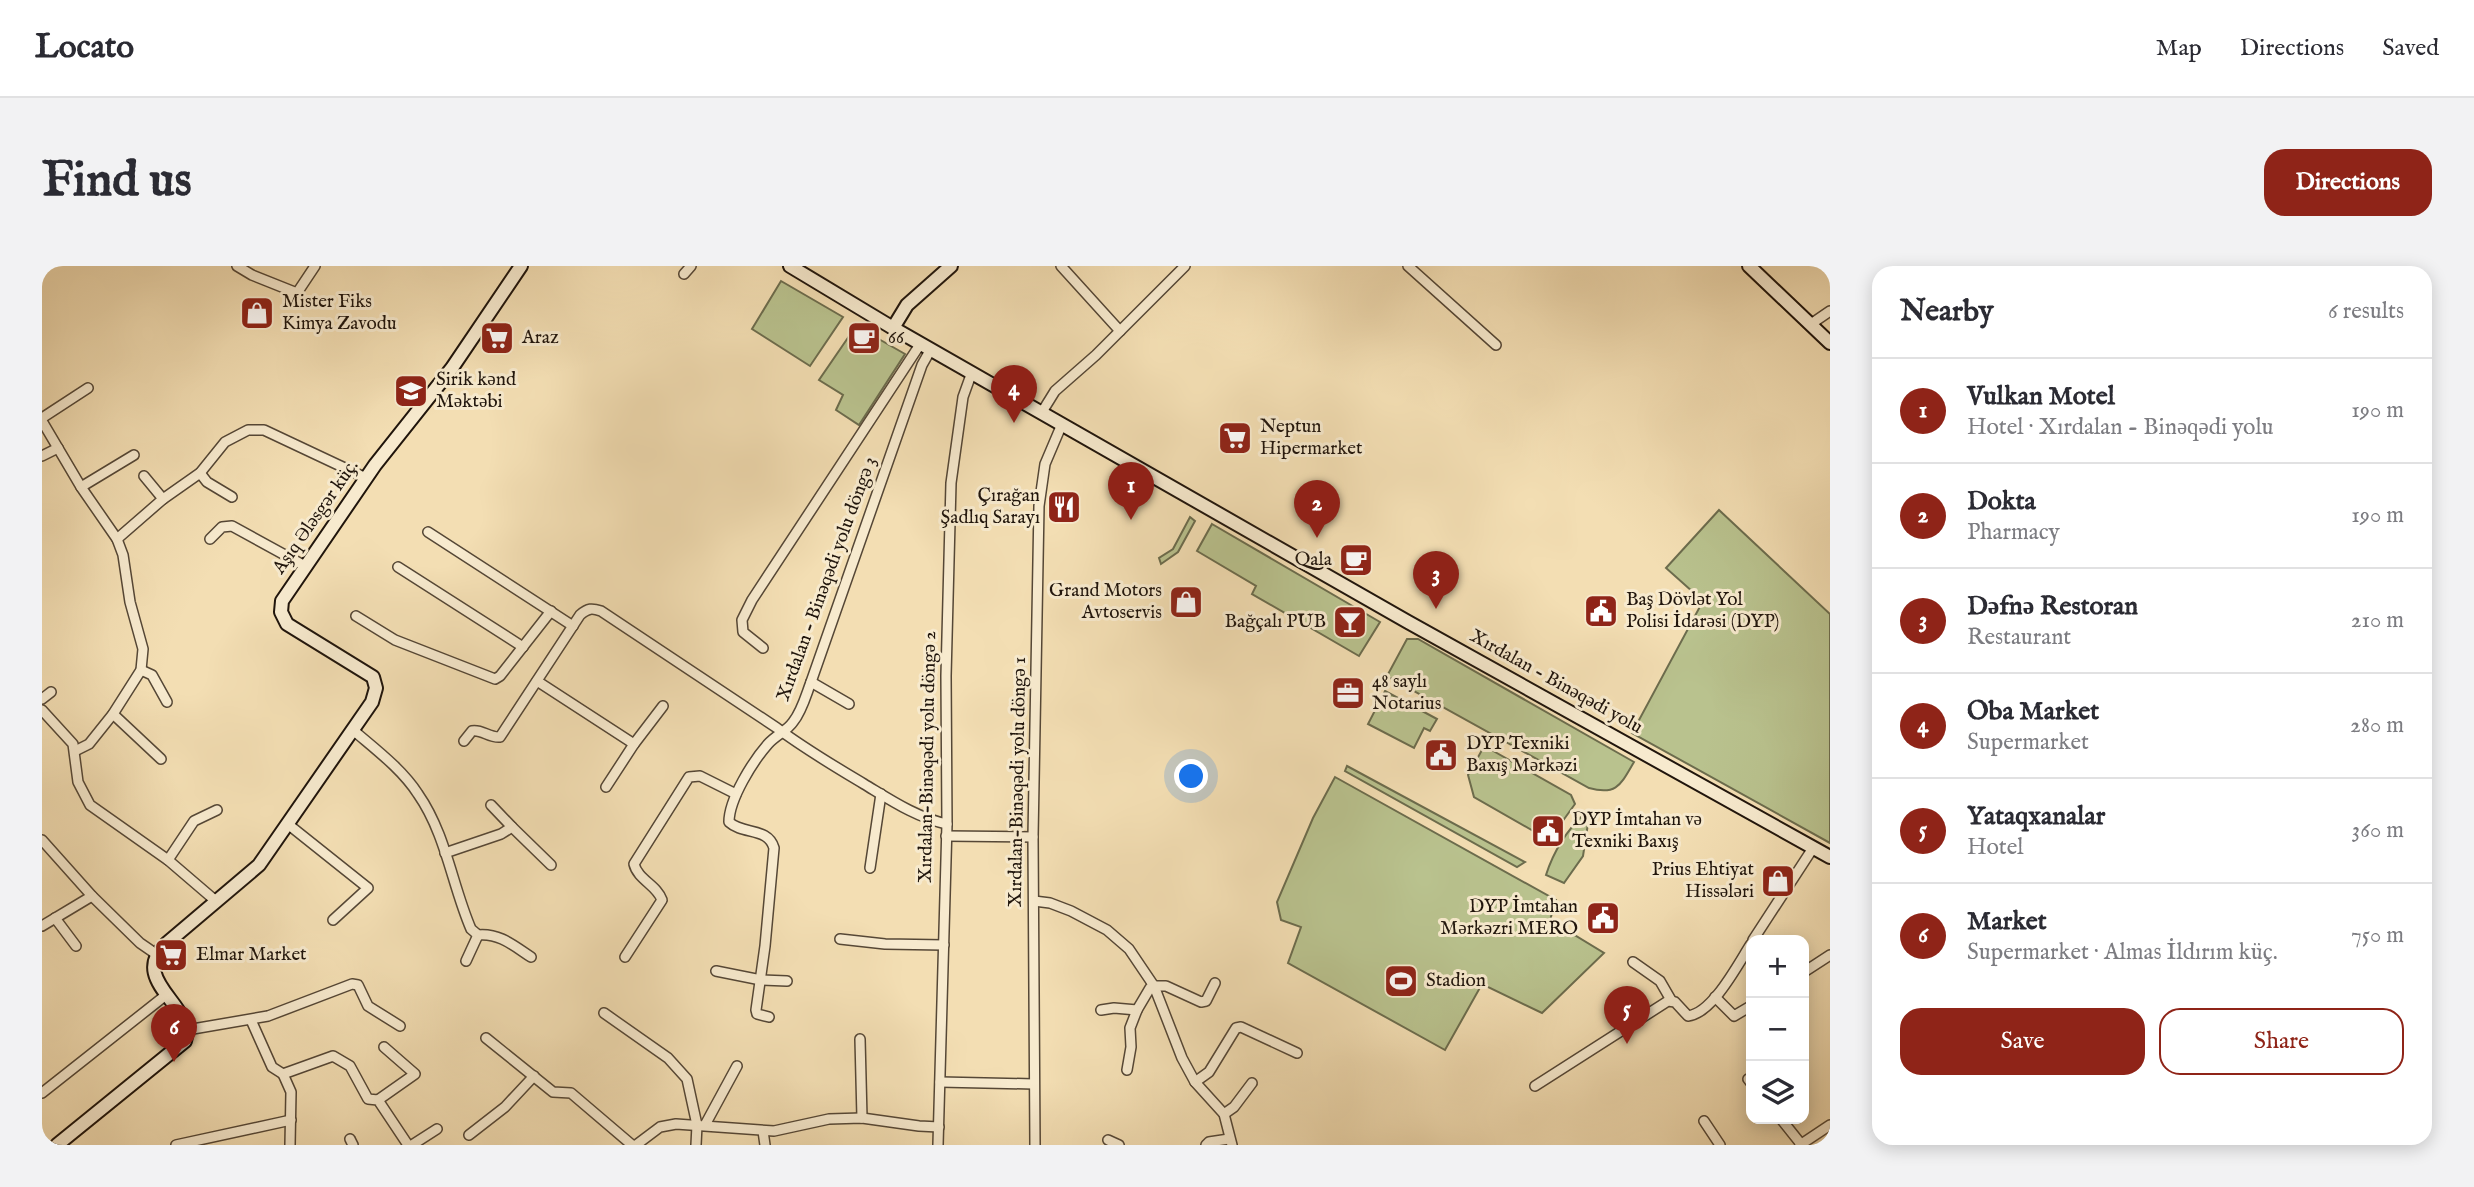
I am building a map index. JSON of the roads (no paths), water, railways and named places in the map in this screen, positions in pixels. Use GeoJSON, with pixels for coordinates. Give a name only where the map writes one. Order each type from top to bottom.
{"type":"FeatureCollection","features":[{"type":"Feature","properties":{"kind":"street"},"geometry":{"type":"LineString","coordinates":[[237,266],[297,293],[315,266]]}},
{"type":"Feature","properties":{"kind":"street","name":"Aşıq Ələsgər küç."},"geometry":{"type":"LineString","coordinates":[[156,954],[259,865],[289,825],[375,695],[373,677],[286,624],[281,612],[282,601],[366,478],[452,368],[521,266]]}},
{"type":"Feature","properties":{"kind":"street","name":"Xırdalan - Binəqədi yolu"},"geometry":{"type":"LineString","coordinates":[[790,266],[892,328],[1408,622],[1830,858]]}},
{"type":"Feature","properties":{"kind":"street"},"geometry":{"type":"LineString","coordinates":[[892,328],[907,305],[951,266]]}},
{"type":"Feature","properties":{"kind":"street"},"geometry":{"type":"LineString","coordinates":[[1061,266],[1120,331]]}},
{"type":"Feature","properties":{"kind":"street"},"geometry":{"type":"LineString","coordinates":[[1042,412],[1055,391],[1185,266]]}},
{"type":"Feature","properties":{"kind":"street"},"geometry":{"type":"LineString","coordinates":[[1408,266],[1496,345]]}},
{"type":"Feature","properties":{"kind":"street"},"geometry":{"type":"LineString","coordinates":[[1749,266],[1830,343]]}},
{"type":"Feature","properties":{"kind":"street"},"geometry":{"type":"LineString","coordinates":[[1811,324],[1830,311]]}},
{"type":"Feature","properties":{"kind":"street"},"geometry":{"type":"LineString","coordinates":[[763,648],[743,632],[742,620],[752,600],[926,346]]}},
{"type":"Feature","properties":{"kind":"street","name":"Xırdalan - Binəqədi yolu döngə 3"},"geometry":{"type":"LineString","coordinates":[[769,1017],[757,1014],[756,1010],[774,848],[767,835],[734,827],[729,822],[736,794],[766,745],[796,720],[922,365],[926,346]]}},
{"type":"Feature","properties":{"kind":"street","name":"Xırdalan-Binəqədi yolu döngə 2"},"geometry":{"type":"LineString","coordinates":[[938,1145],[947,824],[946,676],[951,483],[963,397],[972,372]]}},
{"type":"Feature","properties":{"kind":"street"},"geometry":{"type":"LineString","coordinates":[[75,751],[89,744],[113,714],[141,670],[143,649],[117,539],[81,487],[42,419],[88,388]]}},
{"type":"Feature","properties":{"kind":"street","name":"Xırdalan-Binəqədi yolu döngə 1"},"geometry":{"type":"LineString","coordinates":[[1035,1145],[1033,837],[1039,506],[1045,464],[1062,424]]}},
{"type":"Feature","properties":{"kind":"street"},"geometry":{"type":"LineString","coordinates":[[117,539],[163,499],[200,473],[225,442],[248,430],[264,430],[366,478]]}},
{"type":"Feature","properties":{"kind":"street"},"geometry":{"type":"LineString","coordinates":[[42,456],[58,448]]}},
{"type":"Feature","properties":{"kind":"street"},"geometry":{"type":"LineString","coordinates":[[81,487],[134,455]]}},
{"type":"Feature","properties":{"kind":"street"},"geometry":{"type":"LineString","coordinates":[[200,473],[207,482],[232,497]]}},
{"type":"Feature","properties":{"kind":"street"},"geometry":{"type":"LineString","coordinates":[[144,476],[163,499]]}},
{"type":"Feature","properties":{"kind":"street"},"geometry":{"type":"LineString","coordinates":[[209,539],[222,527],[232,526],[305,566]]}},
{"type":"Feature","properties":{"kind":"street"},"geometry":{"type":"LineString","coordinates":[[428,532],[573,626]]}},
{"type":"Feature","properties":{"kind":"street"},"geometry":{"type":"LineString","coordinates":[[398,567],[523,647]]}},
{"type":"Feature","properties":{"kind":"street"},"geometry":{"type":"LineString","coordinates":[[464,741],[476,730],[493,738],[500,737],[586,609],[601,611],[801,746],[881,794],[927,818],[947,824]]}},
{"type":"Feature","properties":{"kind":"street"},"geometry":{"type":"LineString","coordinates":[[356,616],[395,640],[495,679],[551,611]]}},
{"type":"Feature","properties":{"kind":"street"},"geometry":{"type":"LineString","coordinates":[[141,670],[152,675],[167,702]]}},
{"type":"Feature","properties":{"kind":"street"},"geometry":{"type":"LineString","coordinates":[[537,681],[634,744]]}},
{"type":"Feature","properties":{"kind":"street"},"geometry":{"type":"LineString","coordinates":[[811,682],[849,704]]}},
{"type":"Feature","properties":{"kind":"street"},"geometry":{"type":"LineString","coordinates":[[42,699],[51,692]]}},
{"type":"Feature","properties":{"kind":"street"},"geometry":{"type":"LineString","coordinates":[[606,787],[663,706]]}},
{"type":"Feature","properties":{"kind":"street"},"geometry":{"type":"LineString","coordinates":[[42,710],[67,736],[75,751],[78,782],[90,805],[168,860],[217,902]]}},
{"type":"Feature","properties":{"kind":"street"},"geometry":{"type":"LineString","coordinates":[[113,714],[161,759]]}},
{"type":"Feature","properties":{"kind":"street"},"geometry":{"type":"LineString","coordinates":[[353,730],[414,788],[426,807],[471,929],[478,935],[491,934],[500,937],[531,957]]}},
{"type":"Feature","properties":{"kind":"street"},"geometry":{"type":"LineString","coordinates":[[625,957],[662,900],[661,895],[637,873],[634,864],[689,777],[700,776],[736,794]]}},
{"type":"Feature","properties":{"kind":"street"},"geometry":{"type":"LineString","coordinates":[[870,869],[881,794]]}},
{"type":"Feature","properties":{"kind":"street"},"geometry":{"type":"LineString","coordinates":[[491,805],[551,865]]}},
{"type":"Feature","properties":{"kind":"street"},"geometry":{"type":"LineString","coordinates":[[168,860],[194,821],[217,810]]}},
{"type":"Feature","properties":{"kind":"street"},"geometry":{"type":"LineString","coordinates":[[289,825],[368,888],[332,920]]}},
{"type":"Feature","properties":{"kind":"street"},"geometry":{"type":"LineString","coordinates":[[445,853],[500,834],[512,827]]}},
{"type":"Feature","properties":{"kind":"street"},"geometry":{"type":"LineString","coordinates":[[946,836],[1033,837]]}},
{"type":"Feature","properties":{"kind":"street"},"geometry":{"type":"LineString","coordinates":[[42,840],[92,896],[140,943],[156,954],[156,974],[166,995],[182,1016],[187,1030],[183,1044],[57,1145]]}},
{"type":"Feature","properties":{"kind":"street"},"geometry":{"type":"LineString","coordinates":[[1757,935],[1813,848]]}},
{"type":"Feature","properties":{"kind":"street"},"geometry":{"type":"LineString","coordinates":[[42,926],[92,896]]}},
{"type":"Feature","properties":{"kind":"street"},"geometry":{"type":"LineString","coordinates":[[1034,901],[1060,906],[1107,930],[1129,949],[1154,986],[1174,1042],[1195,1082],[1224,1114],[1231,1142],[1215,1140],[1206,1145]]}},
{"type":"Feature","properties":{"kind":"street"},"geometry":{"type":"LineString","coordinates":[[55,918],[76,946]]}},
{"type":"Feature","properties":{"kind":"street"},"geometry":{"type":"LineString","coordinates":[[466,961],[478,935]]}},
{"type":"Feature","properties":{"kind":"street"},"geometry":{"type":"LineString","coordinates":[[840,939],[885,944],[944,945]]}},
{"type":"Feature","properties":{"kind":"street"},"geometry":{"type":"LineString","coordinates":[[1633,962],[1660,981],[1671,1000],[1685,1014],[1691,1016],[1715,997],[1746,951]]}},
{"type":"Feature","properties":{"kind":"street"},"geometry":{"type":"LineString","coordinates":[[1809,969],[1830,955]]}},
{"type":"Feature","properties":{"kind":"street"},"geometry":{"type":"LineString","coordinates":[[716,971],[761,980],[787,981]]}},
{"type":"Feature","properties":{"kind":"street"},"geometry":{"type":"LineString","coordinates":[[1127,1070],[1131,1047],[1130,1028],[1150,988],[1166,986],[1201,1002],[1206,1000],[1215,983]]}},
{"type":"Feature","properties":{"kind":"street"},"geometry":{"type":"LineString","coordinates":[[187,1030],[268,1016],[352,984],[358,985],[368,1006],[400,1026]]}},
{"type":"Feature","properties":{"kind":"street"},"geometry":{"type":"LineString","coordinates":[[43,1092],[166,995]]}},
{"type":"Feature","properties":{"kind":"street"},"geometry":{"type":"LineString","coordinates":[[1715,997],[1734,1016],[1746,1009]]}},
{"type":"Feature","properties":{"kind":"street"},"geometry":{"type":"LineString","coordinates":[[1535,1086],[1662,1003],[1671,1000]]}},
{"type":"Feature","properties":{"kind":"street"},"geometry":{"type":"LineString","coordinates":[[1101,1010],[1137,1010]]}},
{"type":"Feature","properties":{"kind":"street"},"geometry":{"type":"LineString","coordinates":[[604,1013],[668,1058],[680,1070],[690,1086],[701,1125]]}},
{"type":"Feature","properties":{"kind":"street"},"geometry":{"type":"LineString","coordinates":[[251,1020],[272,1067],[283,1074],[291,1092],[290,1145]]}},
{"type":"Feature","properties":{"kind":"street"},"geometry":{"type":"LineString","coordinates":[[1195,1082],[1209,1072],[1236,1028],[1241,1027],[1297,1053]]}},
{"type":"Feature","properties":{"kind":"street"},"geometry":{"type":"LineString","coordinates":[[486,1038],[554,1092],[571,1093],[634,1145],[660,1127],[676,1124],[763,1131],[829,1119],[862,1118],[939,1126]]}},
{"type":"Feature","properties":{"kind":"street"},"geometry":{"type":"LineString","coordinates":[[860,1040],[862,1118]]}},
{"type":"Feature","properties":{"kind":"street"},"geometry":{"type":"LineString","coordinates":[[283,1074],[333,1056],[350,1066],[368,1099],[378,1100],[415,1074],[384,1047]]}},
{"type":"Feature","properties":{"kind":"street"},"geometry":{"type":"LineString","coordinates":[[696,1145],[701,1125],[737,1066]]}},
{"type":"Feature","properties":{"kind":"street"},"geometry":{"type":"LineString","coordinates":[[469,1135],[505,1107],[534,1076]]}},
{"type":"Feature","properties":{"kind":"street"},"geometry":{"type":"LineString","coordinates":[[940,1082],[1034,1084]]}},
{"type":"Feature","properties":{"kind":"street"},"geometry":{"type":"LineString","coordinates":[[1224,1114],[1234,1107],[1252,1083]]}},
{"type":"Feature","properties":{"kind":"street"},"geometry":{"type":"LineString","coordinates":[[378,1100],[410,1145],[437,1129]]}},
{"type":"Feature","properties":{"kind":"street"},"geometry":{"type":"LineString","coordinates":[[176,1145],[290,1120]]}},
{"type":"Feature","properties":{"kind":"street"},"geometry":{"type":"LineString","coordinates":[[1704,1121],[1720,1145]]}},
{"type":"Feature","properties":{"kind":"street"},"geometry":{"type":"LineString","coordinates":[[1785,1124],[1801,1144],[1830,1125]]}},
{"type":"Feature","properties":{"kind":"street"},"geometry":{"type":"LineString","coordinates":[[763,1131],[765,1145]]}},
{"type":"Feature","properties":{"kind":"street"},"geometry":{"type":"LineString","coordinates":[[1108,1140],[1118,1145]]}},
{"type":"Feature","properties":{"kind":"place","name":"Mister Fiks Kimya Zavodu"},"geometry":{"type":"Point","coordinates":[257,313]}},
{"type":"Feature","properties":{"kind":"place","name":"Araz"},"geometry":{"type":"Point","coordinates":[497,338]}},
{"type":"Feature","properties":{"kind":"place","name":"66"},"geometry":{"type":"Point","coordinates":[864,338]}},
{"type":"Feature","properties":{"kind":"place","name":"Sirik kənd Məktəbi"},"geometry":{"type":"Point","coordinates":[411,391]}},
{"type":"Feature","properties":{"kind":"place","name":"Oba Market"},"geometry":{"type":"Point","coordinates":[1014,423]}},
{"type":"Feature","properties":{"kind":"place","name":"Neptun Hipermarket"},"geometry":{"type":"Point","coordinates":[1235,438]}},
{"type":"Feature","properties":{"kind":"place","name":"Çırağan Şadlıq Sarayı"},"geometry":{"type":"Point","coordinates":[1064,507]}},
{"type":"Feature","properties":{"kind":"place","name":"Vulkan Motel"},"geometry":{"type":"Point","coordinates":[1131,520]}},
{"type":"Feature","properties":{"kind":"place","name":"Dokta"},"geometry":{"type":"Point","coordinates":[1317,538]}},
{"type":"Feature","properties":{"kind":"place","name":"Qala"},"geometry":{"type":"Point","coordinates":[1356,560]}},
{"type":"Feature","properties":{"kind":"place","name":"Grand Motors Avtoservis"},"geometry":{"type":"Point","coordinates":[1186,602]}},
{"type":"Feature","properties":{"kind":"place","name":"Dəfnə Restoran"},"geometry":{"type":"Point","coordinates":[1436,609]}},
{"type":"Feature","properties":{"kind":"place","name":"Baş Dövlət Yol Polisi İdarəsi (DYP)"},"geometry":{"type":"Point","coordinates":[1601,611]}},
{"type":"Feature","properties":{"kind":"place","name":"Bağçalı PUB"},"geometry":{"type":"Point","coordinates":[1350,622]}},
{"type":"Feature","properties":{"kind":"place","name":"48 saylı Notarius"},"geometry":{"type":"Point","coordinates":[1348,693]}},
{"type":"Feature","properties":{"kind":"place","name":"DYP Texniki Baxış Mərkəzi"},"geometry":{"type":"Point","coordinates":[1441,755]}},
{"type":"Feature","properties":{"kind":"place","name":"DYP İmtahan və Texniki Baxış"},"geometry":{"type":"Point","coordinates":[1548,831]}},
{"type":"Feature","properties":{"kind":"place","name":"Prius Ehtiyat Hissələri"},"geometry":{"type":"Point","coordinates":[1778,881]}},
{"type":"Feature","properties":{"kind":"place","name":"DYP İmtahan Mərkəzri MERO"},"geometry":{"type":"Point","coordinates":[1603,918]}},
{"type":"Feature","properties":{"kind":"place","name":"Elmar Market"},"geometry":{"type":"Point","coordinates":[171,955]}},
{"type":"Feature","properties":{"kind":"place","name":"Stadion"},"geometry":{"type":"Point","coordinates":[1401,981]}},
{"type":"Feature","properties":{"kind":"place","name":"Yataqxanalar"},"geometry":{"type":"Point","coordinates":[1627,1044]}},
{"type":"Feature","properties":{"kind":"place","name":"Market"},"geometry":{"type":"Point","coordinates":[174,1062]}}]}
